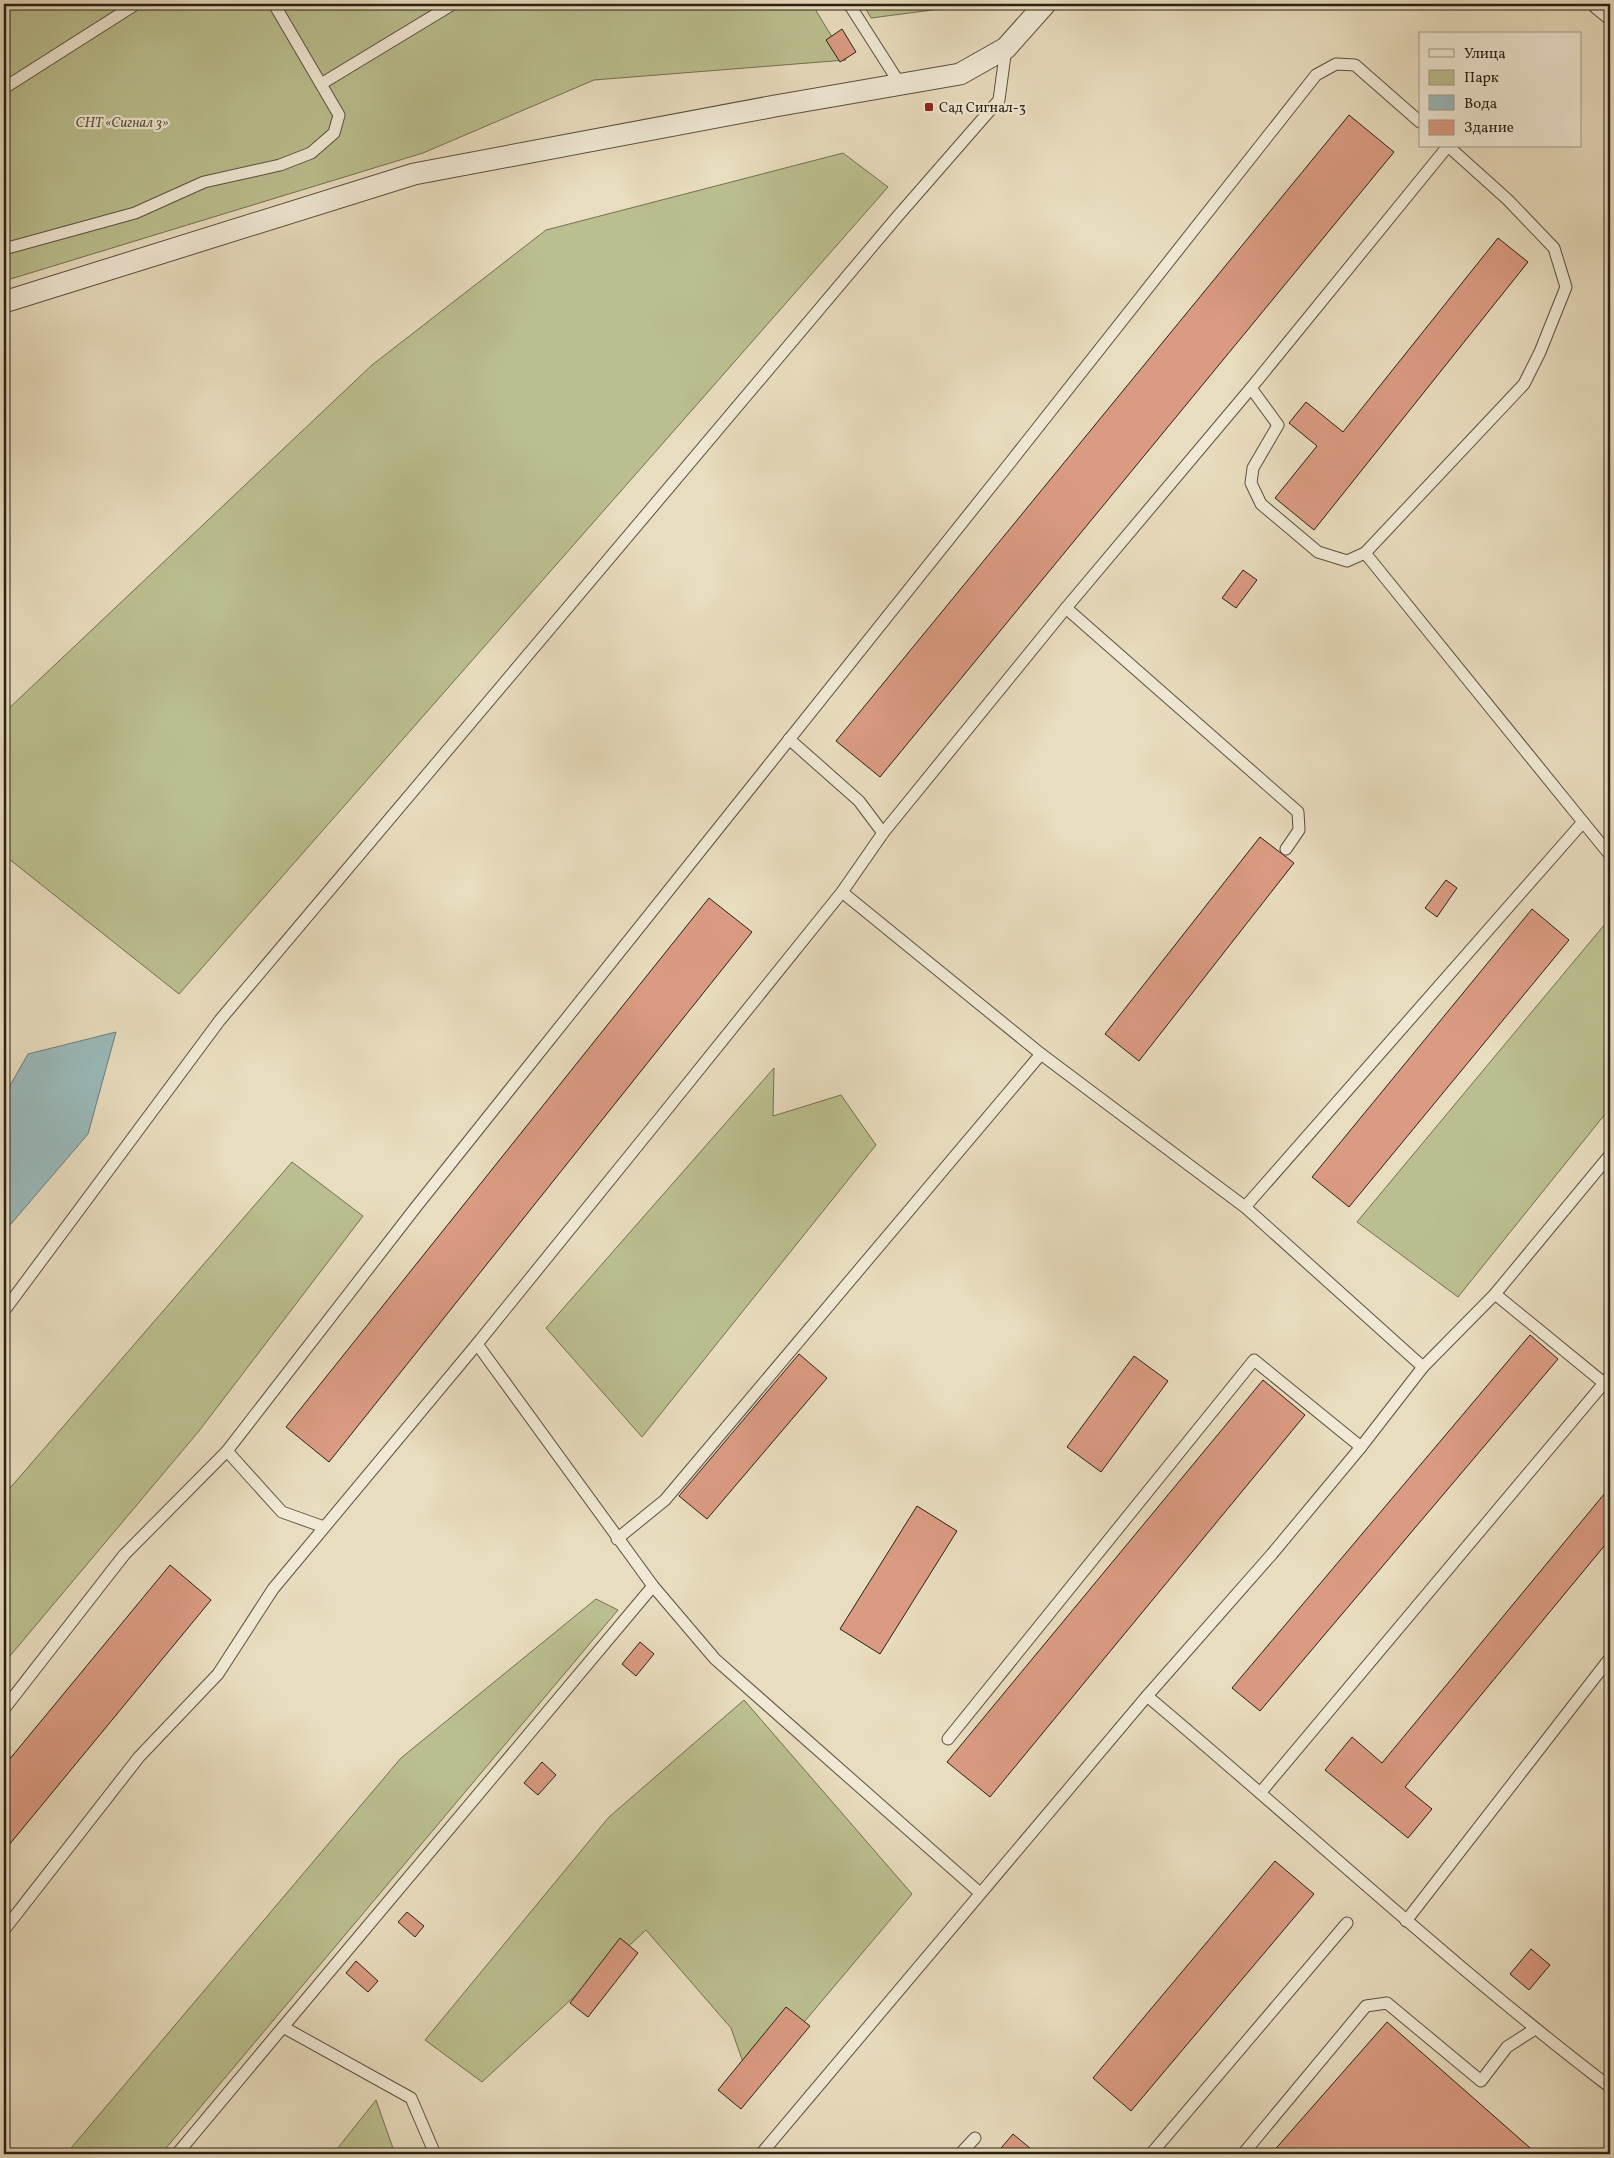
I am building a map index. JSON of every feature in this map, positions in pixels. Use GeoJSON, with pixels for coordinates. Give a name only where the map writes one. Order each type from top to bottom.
{"type":"FeatureCollection","features":[{"type":"Feature","properties":{"kind":"street"},"geometry":{"type":"LineString","coordinates":[[4,302],[414,174],[960,74],[1006,48],[1045,4]]}},
{"type":"Feature","properties":{"kind":"street"},"geometry":{"type":"LineString","coordinates":[[1599,4],[1610,13]]}},
{"type":"Feature","properties":{"kind":"lane"},"geometry":{"type":"LineString","coordinates":[[4,88],[136,4]]}},
{"type":"Feature","properties":{"kind":"lane"},"geometry":{"type":"LineString","coordinates":[[4,249],[135,213],[204,182],[280,165],[311,153],[334,133],[339,115],[274,4]]}},
{"type":"Feature","properties":{"kind":"lane"},"geometry":{"type":"LineString","coordinates":[[321,84],[453,4]]}},
{"type":"Feature","properties":{"kind":"lane"},"geometry":{"type":"LineString","coordinates":[[849,4],[900,84]]}},
{"type":"Feature","properties":{"kind":"lane"},"geometry":{"type":"LineString","coordinates":[[4,1311],[220,1020],[896,216],[999,100],[1006,48]]}},
{"type":"Feature","properties":{"kind":"lane"},"geometry":{"type":"LineString","coordinates":[[4,1709],[124,1555],[227,1451],[416,1207],[1316,75],[1336,64],[1355,65],[1419,121]]}},
{"type":"Feature","properties":{"kind":"lane"},"geometry":{"type":"LineString","coordinates":[[4,1930],[139,1757],[218,1674],[273,1589],[477,1344],[842,892],[883,833],[1066,608],[1252,388],[1446,148]]}},
{"type":"Feature","properties":{"kind":"lane"},"geometry":{"type":"LineString","coordinates":[[1252,388],[1278,425],[1253,468],[1251,483],[1261,504],[1318,552],[1347,561],[1365,553],[1524,384],[1540,352],[1566,287],[1554,248],[1508,200],[1450,148]]}},
{"type":"Feature","properties":{"kind":"lane"},"geometry":{"type":"LineString","coordinates":[[1365,553],[1610,855]]}},
{"type":"Feature","properties":{"kind":"lane"},"geometry":{"type":"LineString","coordinates":[[1066,608],[1298,812],[1299,830],[1286,849]]}},
{"type":"Feature","properties":{"kind":"lane"},"geometry":{"type":"LineString","coordinates":[[789,739],[859,801],[883,833]]}},
{"type":"Feature","properties":{"kind":"lane"},"geometry":{"type":"LineString","coordinates":[[1245,1207],[1582,822]]}},
{"type":"Feature","properties":{"kind":"lane"},"geometry":{"type":"LineString","coordinates":[[842,892],[1041,1054],[1245,1207],[1423,1367]]}},
{"type":"Feature","properties":{"kind":"lane"},"geometry":{"type":"LineString","coordinates":[[617,1539],[665,1500],[1041,1054]]}},
{"type":"Feature","properties":{"kind":"lane"},"geometry":{"type":"LineString","coordinates":[[761,2154],[1147,1696],[1272,1554],[1361,1447],[1423,1367],[1495,1294],[1610,1155]]}},
{"type":"Feature","properties":{"kind":"lane"},"geometry":{"type":"LineString","coordinates":[[1261,1792],[1608,1382],[1495,1294]]}},
{"type":"Feature","properties":{"kind":"lane"},"geometry":{"type":"LineString","coordinates":[[477,1344],[617,1539],[653,1586],[715,1659],[980,1893]]}},
{"type":"Feature","properties":{"kind":"lane"},"geometry":{"type":"LineString","coordinates":[[948,1739],[1254,1360],[1361,1447]]}},
{"type":"Feature","properties":{"kind":"lane"},"geometry":{"type":"LineString","coordinates":[[227,1451],[282,1512],[324,1527]]}},
{"type":"Feature","properties":{"kind":"lane"},"geometry":{"type":"LineString","coordinates":[[177,2154],[653,1586]]}},
{"type":"Feature","properties":{"kind":"lane"},"geometry":{"type":"LineString","coordinates":[[1406,1921],[1610,1658]]}},
{"type":"Feature","properties":{"kind":"lane"},"geometry":{"type":"LineString","coordinates":[[1147,1696],[1261,1792],[1406,1921],[1535,2029],[1610,2087]]}},
{"type":"Feature","properties":{"kind":"lane"},"geometry":{"type":"LineString","coordinates":[[1167,2154],[1154,2150],[1347,1923]]}},
{"type":"Feature","properties":{"kind":"lane"},"geometry":{"type":"LineString","coordinates":[[1243,2154],[1366,2006],[1387,2003],[1480,2081],[1507,2047],[1535,2029]]}},
{"type":"Feature","properties":{"kind":"lane"},"geometry":{"type":"LineString","coordinates":[[283,2027],[411,2098],[436,2154]]}},
{"type":"Feature","properties":{"kind":"lane"},"geometry":{"type":"LineString","coordinates":[[960,2154],[975,2138]]}},
{"type":"Feature","properties":{"kind":"green space","name":"СНТ «Сигнал 3»"},"geometry":{"type":"Polygon","coordinates":[[[4,4],[812,4],[846,60],[594,80],[423,153],[4,281],[4,4]]]}},
{"type":"Feature","properties":{"kind":"green space"},"geometry":{"type":"Polygon","coordinates":[[[863,4],[945,4],[940,9],[871,18],[863,4]]]}},
{"type":"Feature","properties":{"kind":"green space"},"geometry":{"type":"Polygon","coordinates":[[[843,153],[888,187],[179,994],[4,855],[4,713],[372,365],[546,230],[843,153]]]}},
{"type":"Feature","properties":{"kind":"green space"},"geometry":{"type":"Polygon","coordinates":[[[1610,918],[1610,1108],[1458,1297],[1357,1222],[1610,918]]]}},
{"type":"Feature","properties":{"kind":"green space"},"geometry":{"type":"Polygon","coordinates":[[[774,1068],[773,1116],[841,1095],[876,1145],[642,1437],[546,1328],[774,1068]]]}},
{"type":"Feature","properties":{"kind":"green space"},"geometry":{"type":"Polygon","coordinates":[[[292,1162],[363,1216],[199,1431],[4,1663],[4,1495],[292,1162]]]}},
{"type":"Feature","properties":{"kind":"green space"},"geometry":{"type":"Polygon","coordinates":[[[596,1599],[618,1610],[161,2154],[66,2154],[401,1758],[596,1599]]]}},
{"type":"Feature","properties":{"kind":"green space"},"geometry":{"type":"Polygon","coordinates":[[[744,1700],[912,1894],[751,2085],[731,2028],[646,1930],[482,2082],[425,2040],[609,1817],[744,1700]]]}},
{"type":"Feature","properties":{"kind":"green space"},"geometry":{"type":"Polygon","coordinates":[[[376,2100],[395,2154],[333,2154],[376,2100]]]}},
{"type":"Feature","properties":{"kind":"water"},"geometry":{"type":"Polygon","coordinates":[[[116,1032],[88,1134],[4,1232],[4,1096],[28,1054],[116,1032]]]}},
{"type":"Feature","properties":{"kind":"building"},"geometry":{"type":"Polygon","coordinates":[[[842,29],[856,52],[840,62],[826,40],[842,29]]]}},
{"type":"Feature","properties":{"kind":"building"},"geometry":{"type":"Polygon","coordinates":[[[1349,115],[1394,152],[880,777],[836,741],[1349,115]]]}},
{"type":"Feature","properties":{"kind":"building"},"geometry":{"type":"Polygon","coordinates":[[[1498,238],[1528,262],[1314,530],[1275,498],[1317,446],[1289,423],[1306,402],[1343,432],[1498,238]]]}},
{"type":"Feature","properties":{"kind":"building"},"geometry":{"type":"Polygon","coordinates":[[[1243,570],[1257,580],[1236,608],[1222,598],[1243,570]]]}},
{"type":"Feature","properties":{"kind":"building"},"geometry":{"type":"Polygon","coordinates":[[[1260,837],[1294,863],[1139,1061],[1105,1034],[1260,837]]]}},
{"type":"Feature","properties":{"kind":"building"},"geometry":{"type":"Polygon","coordinates":[[[1446,880],[1457,888],[1437,917],[1425,908],[1446,880]]]}},
{"type":"Feature","properties":{"kind":"building"},"geometry":{"type":"Polygon","coordinates":[[[709,898],[752,932],[329,1462],[286,1427],[709,898]]]}},
{"type":"Feature","properties":{"kind":"building"},"geometry":{"type":"Polygon","coordinates":[[[1532,909],[1569,940],[1349,1207],[1312,1177],[1532,909]]]}},
{"type":"Feature","properties":{"kind":"building"},"geometry":{"type":"Polygon","coordinates":[[[1530,1335],[1558,1359],[1260,1711],[1232,1688],[1530,1335]]]}},
{"type":"Feature","properties":{"kind":"building"},"geometry":{"type":"Polygon","coordinates":[[[799,1354],[827,1378],[707,1519],[679,1496],[799,1354]]]}},
{"type":"Feature","properties":{"kind":"building"},"geometry":{"type":"Polygon","coordinates":[[[1134,1356],[1168,1381],[1101,1472],[1067,1447],[1134,1356]]]}},
{"type":"Feature","properties":{"kind":"building"},"geometry":{"type":"Polygon","coordinates":[[[1263,1380],[1305,1415],[990,1797],[947,1762],[1263,1380]]]}},
{"type":"Feature","properties":{"kind":"building"},"geometry":{"type":"Polygon","coordinates":[[[1610,1487],[1610,1539],[1405,1787],[1432,1809],[1408,1838],[1325,1770],[1352,1737],[1382,1763],[1610,1487]]]}},
{"type":"Feature","properties":{"kind":"building"},"geometry":{"type":"Polygon","coordinates":[[[917,1506],[957,1531],[880,1654],[840,1629],[917,1506]]]}},
{"type":"Feature","properties":{"kind":"building"},"geometry":{"type":"Polygon","coordinates":[[[170,1565],[211,1600],[4,1851],[4,1766],[170,1565]]]}},
{"type":"Feature","properties":{"kind":"building"},"geometry":{"type":"Polygon","coordinates":[[[640,1642],[654,1654],[636,1676],[622,1664],[640,1642]]]}},
{"type":"Feature","properties":{"kind":"building"},"geometry":{"type":"Polygon","coordinates":[[[542,1762],[556,1775],[538,1795],[524,1783],[542,1762]]]}},
{"type":"Feature","properties":{"kind":"building"},"geometry":{"type":"Polygon","coordinates":[[[1275,1861],[1314,1894],[1131,2111],[1093,2078],[1275,1861]]]}},
{"type":"Feature","properties":{"kind":"building"},"geometry":{"type":"Polygon","coordinates":[[[407,1912],[424,1926],[415,1937],[398,1922],[407,1912]]]}},
{"type":"Feature","properties":{"kind":"building"},"geometry":{"type":"Polygon","coordinates":[[[620,1938],[638,1953],[588,2017],[570,2003],[620,1938]]]}},
{"type":"Feature","properties":{"kind":"building"},"geometry":{"type":"Polygon","coordinates":[[[1531,1949],[1550,1965],[1529,1990],[1510,1974],[1531,1949]]]}},
{"type":"Feature","properties":{"kind":"building"},"geometry":{"type":"Polygon","coordinates":[[[356,1961],[378,1981],[368,1992],[346,1973],[356,1961]]]}},
{"type":"Feature","properties":{"kind":"building"},"geometry":{"type":"Polygon","coordinates":[[[786,2007],[810,2026],[741,2109],[718,2090],[786,2007]]]}},
{"type":"Feature","properties":{"kind":"building"},"geometry":{"type":"Polygon","coordinates":[[[1387,2022],[1537,2154],[1271,2154],[1387,2022]]]}},
{"type":"Feature","properties":{"kind":"building"},"geometry":{"type":"Polygon","coordinates":[[[1013,2134],[1037,2154],[996,2154],[1013,2134]]]}},
{"type":"Feature","properties":{"kind":"place","name":"Сад Сигнал-3"},"geometry":{"type":"Point","coordinates":[929,107]}}]}
